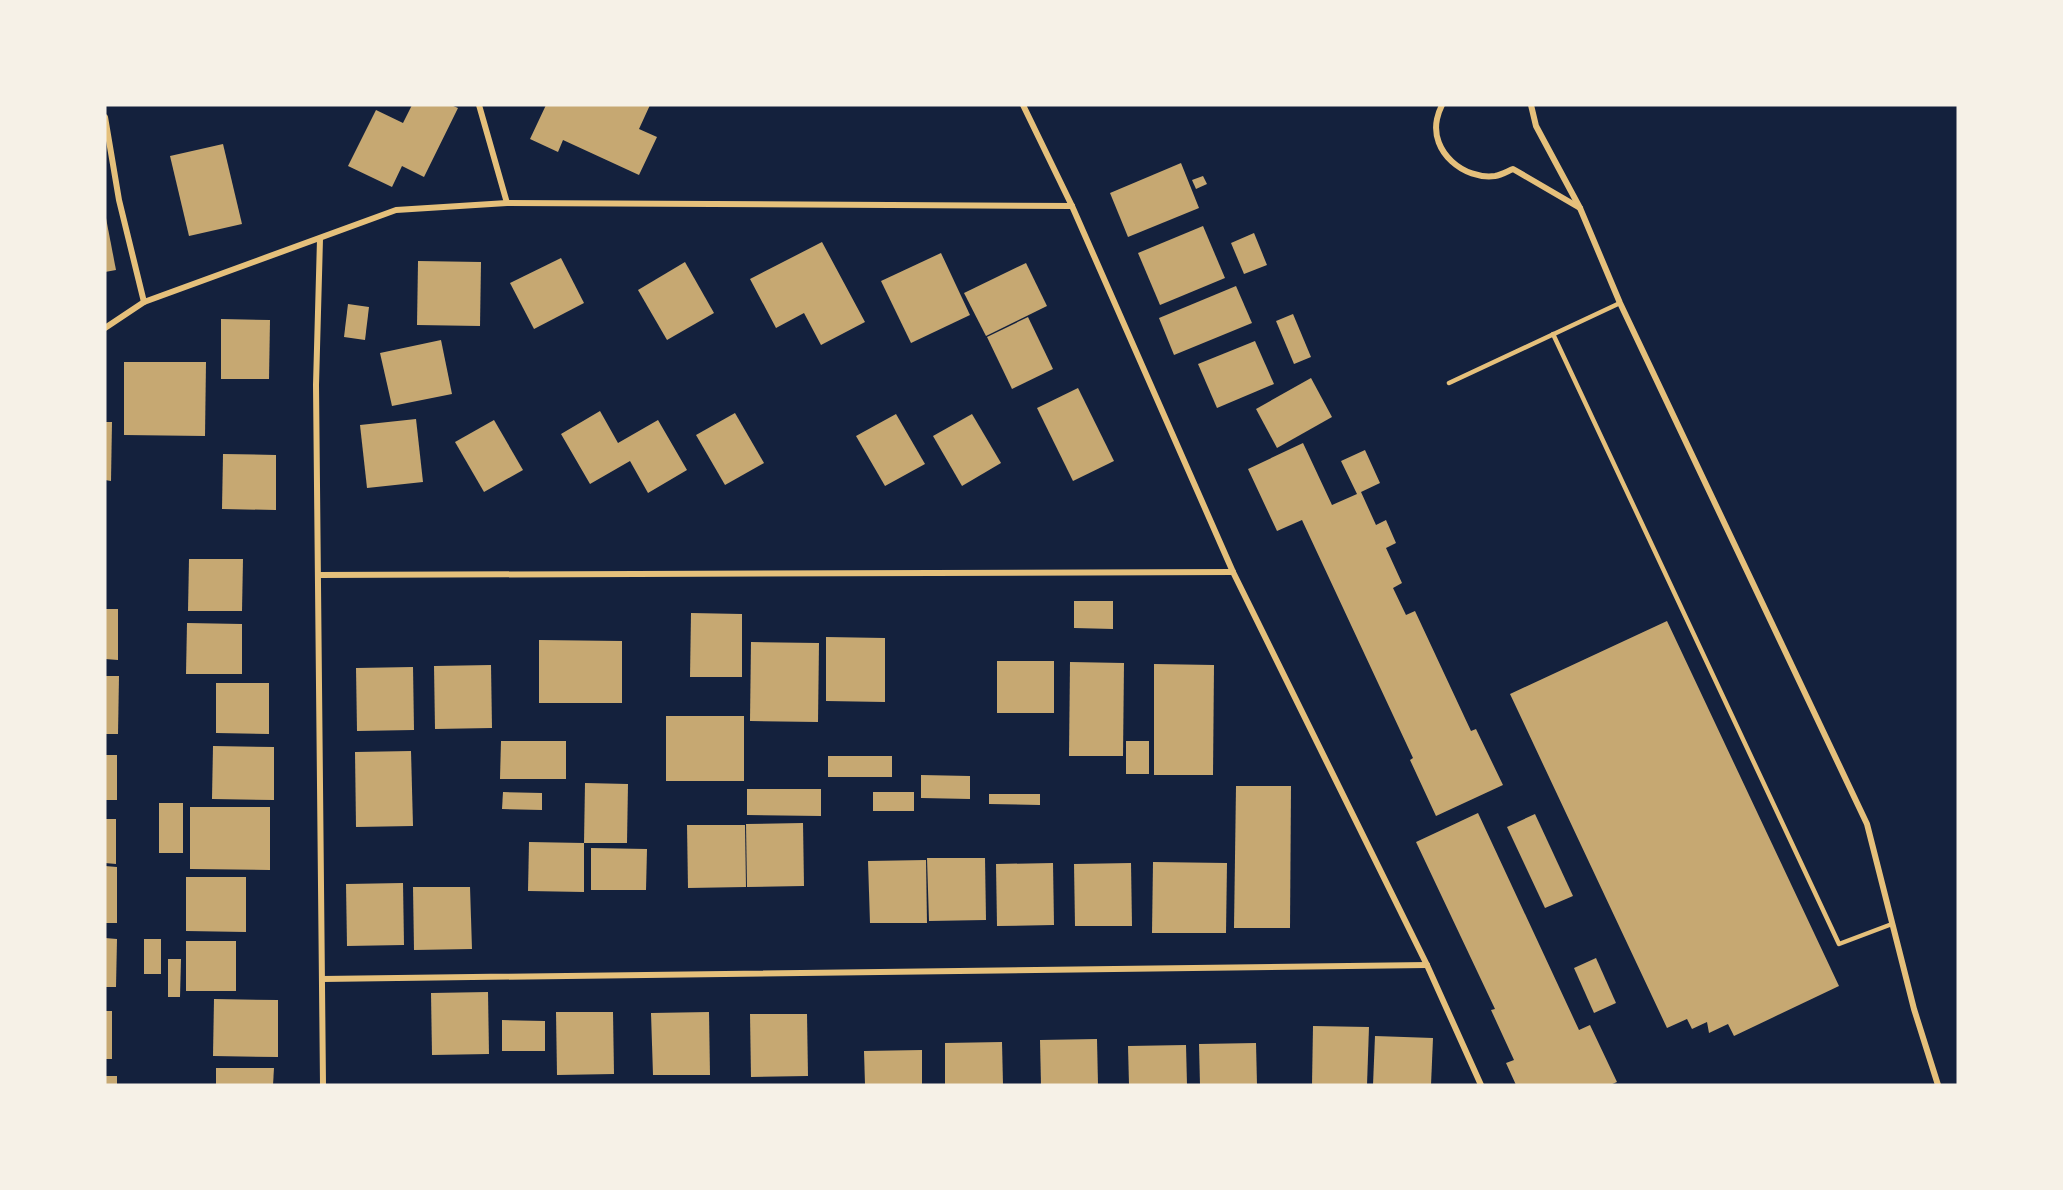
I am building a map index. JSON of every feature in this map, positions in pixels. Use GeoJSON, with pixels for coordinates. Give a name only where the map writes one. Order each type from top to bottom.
{"type":"FeatureCollection","features":[{"type":"Feature","properties":{"kind":"street"},"geometry":{"type":"LineString","coordinates":[[479,105],[507,203]]}},
{"type":"Feature","properties":{"kind":"street"},"geometry":{"type":"LineString","coordinates":[[1023,105],[1072,206],[1233,572],[1427,965],[1481,1085]]}},
{"type":"Feature","properties":{"kind":"street"},"geometry":{"type":"LineString","coordinates":[[1442,105],[1436,121],[1439,145],[1453,165],[1471,174],[1496,176],[1513,169],[1580,208]]}},
{"type":"Feature","properties":{"kind":"street"},"geometry":{"type":"LineString","coordinates":[[1531,105],[1536,126],[1580,208],[1620,303],[1867,824],[1914,1009],[1938,1085]]}},
{"type":"Feature","properties":{"kind":"street"},"geometry":{"type":"LineString","coordinates":[[105,117],[119,200],[144,303]]}},
{"type":"Feature","properties":{"kind":"street"},"geometry":{"type":"LineString","coordinates":[[105,328],[144,303],[396,210],[507,203],[1072,206]]}},
{"type":"Feature","properties":{"kind":"street"},"geometry":{"type":"LineString","coordinates":[[320,238],[316,385],[323,1085]]}},
{"type":"Feature","properties":{"kind":"street"},"geometry":{"type":"LineString","coordinates":[[318,575],[1233,572]]}},
{"type":"Feature","properties":{"kind":"street"},"geometry":{"type":"LineString","coordinates":[[322,979],[1427,965]]}},
{"type":"Feature","properties":{"kind":"lane"},"geometry":{"type":"LineString","coordinates":[[1449,383],[1620,303]]}},
{"type":"Feature","properties":{"kind":"lane"},"geometry":{"type":"LineString","coordinates":[[1553,334],[1839,944],[1892,924]]}},
{"type":"Feature","properties":{"kind":"building"},"geometry":{"type":"Polygon","coordinates":[[[412,105],[451,105],[458,108],[424,177],[402,166],[392,187],[348,166],[376,110],[403,123],[412,105]]]}},
{"type":"Feature","properties":{"kind":"building"},"geometry":{"type":"Polygon","coordinates":[[[546,105],[650,105],[639,129],[657,137],[639,175],[563,140],[558,152],[530,139],[546,105]]]}},
{"type":"Feature","properties":{"kind":"building"},"geometry":{"type":"Polygon","coordinates":[[[223,144],[242,224],[189,236],[170,156],[223,144]]]}},
{"type":"Feature","properties":{"kind":"building"},"geometry":{"type":"Polygon","coordinates":[[[1181,163],[1199,208],[1128,237],[1110,193],[1181,163]]]}},
{"type":"Feature","properties":{"kind":"building"},"geometry":{"type":"Polygon","coordinates":[[[1203,176],[1207,184],[1196,189],[1192,180],[1203,176]]]}},
{"type":"Feature","properties":{"kind":"building"},"geometry":{"type":"Polygon","coordinates":[[[105,213],[116,270],[105,272],[105,213]]]}},
{"type":"Feature","properties":{"kind":"building"},"geometry":{"type":"Polygon","coordinates":[[[1203,226],[1225,278],[1160,305],[1138,253],[1203,226]]]}},
{"type":"Feature","properties":{"kind":"building"},"geometry":{"type":"Polygon","coordinates":[[[1254,233],[1267,265],[1244,274],[1231,243],[1254,233]]]}},
{"type":"Feature","properties":{"kind":"building"},"geometry":{"type":"Polygon","coordinates":[[[822,242],[865,322],[821,345],[804,313],[776,328],[750,279],[822,242]]]}},
{"type":"Feature","properties":{"kind":"building"},"geometry":{"type":"Polygon","coordinates":[[[941,253],[970,315],[911,343],[881,281],[941,253]]]}},
{"type":"Feature","properties":{"kind":"building"},"geometry":{"type":"Polygon","coordinates":[[[561,258],[584,303],[534,329],[510,283],[561,258]]]}},
{"type":"Feature","properties":{"kind":"building"},"geometry":{"type":"Polygon","coordinates":[[[418,261],[481,262],[480,326],[417,325],[418,261]]]}},
{"type":"Feature","properties":{"kind":"building"},"geometry":{"type":"Polygon","coordinates":[[[685,262],[714,313],[667,340],[638,290],[685,262]]]}},
{"type":"Feature","properties":{"kind":"building"},"geometry":{"type":"Polygon","coordinates":[[[1026,263],[1047,306],[986,336],[964,293],[1026,263]]]}},
{"type":"Feature","properties":{"kind":"building"},"geometry":{"type":"Polygon","coordinates":[[[1236,286],[1252,323],[1174,355],[1159,318],[1236,286]]]}},
{"type":"Feature","properties":{"kind":"building"},"geometry":{"type":"Polygon","coordinates":[[[348,304],[369,307],[365,340],[344,337],[348,304]]]}},
{"type":"Feature","properties":{"kind":"building"},"geometry":{"type":"Polygon","coordinates":[[[1293,314],[1311,357],[1294,364],[1276,321],[1293,314]]]}},
{"type":"Feature","properties":{"kind":"building"},"geometry":{"type":"Polygon","coordinates":[[[1028,317],[1053,369],[1012,389],[987,337],[1028,317]]]}},
{"type":"Feature","properties":{"kind":"building"},"geometry":{"type":"Polygon","coordinates":[[[221,319],[270,320],[269,379],[221,379],[221,319]]]}},
{"type":"Feature","properties":{"kind":"building"},"geometry":{"type":"Polygon","coordinates":[[[441,340],[452,394],[392,406],[380,353],[441,340]]]}},
{"type":"Feature","properties":{"kind":"building"},"geometry":{"type":"Polygon","coordinates":[[[1255,341],[1274,384],[1217,408],[1198,364],[1255,341]]]}},
{"type":"Feature","properties":{"kind":"building"},"geometry":{"type":"Polygon","coordinates":[[[124,362],[206,362],[205,436],[124,435],[124,362]]]}},
{"type":"Feature","properties":{"kind":"building"},"geometry":{"type":"Polygon","coordinates":[[[1311,378],[1332,417],[1277,448],[1256,409],[1311,378]]]}},
{"type":"Feature","properties":{"kind":"building"},"geometry":{"type":"Polygon","coordinates":[[[1078,388],[1114,461],[1073,481],[1037,408],[1078,388]]]}},
{"type":"Feature","properties":{"kind":"building"},"geometry":{"type":"Polygon","coordinates":[[[600,411],[618,443],[658,420],[687,470],[648,493],[630,461],[590,484],[561,434],[600,411]]]}},
{"type":"Feature","properties":{"kind":"building"},"geometry":{"type":"Polygon","coordinates":[[[735,413],[764,463],[725,485],[696,435],[735,413]]]}},
{"type":"Feature","properties":{"kind":"building"},"geometry":{"type":"Polygon","coordinates":[[[896,414],[925,464],[885,486],[856,436],[896,414]]]}},
{"type":"Feature","properties":{"kind":"building"},"geometry":{"type":"Polygon","coordinates":[[[972,414],[1001,463],[962,486],[933,436],[972,414]]]}},
{"type":"Feature","properties":{"kind":"building"},"geometry":{"type":"Polygon","coordinates":[[[416,419],[423,482],[367,488],[360,425],[416,419]]]}},
{"type":"Feature","properties":{"kind":"building"},"geometry":{"type":"Polygon","coordinates":[[[494,420],[523,470],[484,492],[455,442],[494,420]]]}},
{"type":"Feature","properties":{"kind":"building"},"geometry":{"type":"Polygon","coordinates":[[[105,422],[112,422],[111,481],[105,480],[105,422]]]}},
{"type":"Feature","properties":{"kind":"building"},"geometry":{"type":"Polygon","coordinates":[[[1303,443],[1332,505],[1357,494],[1341,461],[1365,450],[1380,483],[1361,492],[1376,525],[1386,520],[1396,543],[1386,548],[1402,583],[1393,588],[1406,615],[1415,611],[1471,731],[1476,729],[1503,785],[1436,816],[1410,760],[1413,758],[1302,520],[1277,531],[1248,469],[1303,443]]]}},
{"type":"Feature","properties":{"kind":"building"},"geometry":{"type":"Polygon","coordinates":[[[223,454],[276,455],[276,510],[222,509],[223,454]]]}},
{"type":"Feature","properties":{"kind":"building"},"geometry":{"type":"Polygon","coordinates":[[[189,559],[243,559],[242,611],[188,611],[189,559]]]}},
{"type":"Feature","properties":{"kind":"building"},"geometry":{"type":"Polygon","coordinates":[[[1074,601],[1113,601],[1113,629],[1074,628],[1074,601]]]}},
{"type":"Feature","properties":{"kind":"building"},"geometry":{"type":"Polygon","coordinates":[[[105,609],[118,609],[118,660],[105,659],[105,609]]]}},
{"type":"Feature","properties":{"kind":"building"},"geometry":{"type":"Polygon","coordinates":[[[691,613],[742,614],[742,677],[690,677],[691,613]]]}},
{"type":"Feature","properties":{"kind":"building"},"geometry":{"type":"Polygon","coordinates":[[[1667,621],[1839,986],[1734,1036],[1728,1024],[1709,1033],[1707,1022],[1692,1029],[1687,1019],[1667,1028],[1510,694],[1667,621]]]}},
{"type":"Feature","properties":{"kind":"building"},"geometry":{"type":"Polygon","coordinates":[[[187,623],[242,624],[242,674],[186,674],[187,623]]]}},
{"type":"Feature","properties":{"kind":"building"},"geometry":{"type":"Polygon","coordinates":[[[826,637],[885,638],[885,702],[826,701],[826,637]]]}},
{"type":"Feature","properties":{"kind":"building"},"geometry":{"type":"Polygon","coordinates":[[[539,640],[622,641],[622,703],[539,703],[539,640]]]}},
{"type":"Feature","properties":{"kind":"building"},"geometry":{"type":"Polygon","coordinates":[[[751,642],[819,643],[818,722],[750,721],[751,642]]]}},
{"type":"Feature","properties":{"kind":"building"},"geometry":{"type":"Polygon","coordinates":[[[997,661],[1054,661],[1054,713],[997,713],[997,661]]]}},
{"type":"Feature","properties":{"kind":"building"},"geometry":{"type":"Polygon","coordinates":[[[1070,662],[1124,663],[1123,756],[1069,756],[1070,662]]]}},
{"type":"Feature","properties":{"kind":"building"},"geometry":{"type":"Polygon","coordinates":[[[1154,664],[1214,665],[1213,775],[1154,775],[1154,664]]]}},
{"type":"Feature","properties":{"kind":"building"},"geometry":{"type":"Polygon","coordinates":[[[491,665],[492,728],[435,729],[434,666],[491,665]]]}},
{"type":"Feature","properties":{"kind":"building"},"geometry":{"type":"Polygon","coordinates":[[[413,667],[414,730],[357,731],[356,668],[413,667]]]}},
{"type":"Feature","properties":{"kind":"building"},"geometry":{"type":"Polygon","coordinates":[[[105,676],[119,676],[118,734],[105,734],[105,676]]]}},
{"type":"Feature","properties":{"kind":"building"},"geometry":{"type":"Polygon","coordinates":[[[216,683],[269,683],[269,734],[216,733],[216,683]]]}},
{"type":"Feature","properties":{"kind":"building"},"geometry":{"type":"Polygon","coordinates":[[[666,716],[744,716],[744,781],[666,781],[666,716]]]}},
{"type":"Feature","properties":{"kind":"building"},"geometry":{"type":"Polygon","coordinates":[[[501,741],[566,741],[566,779],[500,779],[501,741]]]}},
{"type":"Feature","properties":{"kind":"building"},"geometry":{"type":"Polygon","coordinates":[[[1126,741],[1149,741],[1149,774],[1126,774],[1126,741]]]}},
{"type":"Feature","properties":{"kind":"building"},"geometry":{"type":"Polygon","coordinates":[[[213,746],[274,747],[274,800],[212,799],[213,746]]]}},
{"type":"Feature","properties":{"kind":"building"},"geometry":{"type":"Polygon","coordinates":[[[411,751],[413,826],[356,827],[355,752],[411,751]]]}},
{"type":"Feature","properties":{"kind":"building"},"geometry":{"type":"Polygon","coordinates":[[[105,755],[117,755],[117,800],[105,800],[105,755]]]}},
{"type":"Feature","properties":{"kind":"building"},"geometry":{"type":"Polygon","coordinates":[[[828,756],[892,756],[892,777],[828,777],[828,756]]]}},
{"type":"Feature","properties":{"kind":"building"},"geometry":{"type":"Polygon","coordinates":[[[921,775],[970,776],[970,799],[921,798],[921,775]]]}},
{"type":"Feature","properties":{"kind":"building"},"geometry":{"type":"Polygon","coordinates":[[[585,783],[628,784],[627,843],[584,843],[585,783]]]}},
{"type":"Feature","properties":{"kind":"building"},"geometry":{"type":"Polygon","coordinates":[[[1236,786],[1291,786],[1290,928],[1234,928],[1236,786]]]}},
{"type":"Feature","properties":{"kind":"building"},"geometry":{"type":"Polygon","coordinates":[[[747,789],[821,789],[821,816],[747,815],[747,789]]]}},
{"type":"Feature","properties":{"kind":"building"},"geometry":{"type":"Polygon","coordinates":[[[503,792],[542,793],[542,810],[502,809],[503,792]]]}},
{"type":"Feature","properties":{"kind":"building"},"geometry":{"type":"Polygon","coordinates":[[[873,792],[914,792],[914,811],[873,811],[873,792]]]}},
{"type":"Feature","properties":{"kind":"building"},"geometry":{"type":"Polygon","coordinates":[[[989,794],[1040,794],[1040,805],[989,804],[989,794]]]}},
{"type":"Feature","properties":{"kind":"building"},"geometry":{"type":"Polygon","coordinates":[[[159,803],[183,803],[183,853],[159,853],[159,803]]]}},
{"type":"Feature","properties":{"kind":"building"},"geometry":{"type":"Polygon","coordinates":[[[190,807],[270,807],[270,870],[190,869],[190,807]]]}},
{"type":"Feature","properties":{"kind":"building"},"geometry":{"type":"Polygon","coordinates":[[[1478,813],[1579,1030],[1590,1025],[1617,1082],[1610,1085],[1516,1085],[1506,1063],[1514,1060],[1491,1010],[1495,1009],[1416,842],[1478,813]]]}},
{"type":"Feature","properties":{"kind":"building"},"geometry":{"type":"Polygon","coordinates":[[[1535,814],[1573,896],[1545,908],[1507,827],[1535,814]]]}},
{"type":"Feature","properties":{"kind":"building"},"geometry":{"type":"Polygon","coordinates":[[[105,819],[116,819],[116,864],[105,863],[105,819]]]}},
{"type":"Feature","properties":{"kind":"building"},"geometry":{"type":"Polygon","coordinates":[[[803,823],[804,886],[747,887],[746,824],[803,823]]]}},
{"type":"Feature","properties":{"kind":"building"},"geometry":{"type":"Polygon","coordinates":[[[687,825],[745,825],[746,887],[688,888],[687,825]]]}},
{"type":"Feature","properties":{"kind":"building"},"geometry":{"type":"Polygon","coordinates":[[[529,842],[584,843],[584,892],[528,891],[529,842]]]}},
{"type":"Feature","properties":{"kind":"building"},"geometry":{"type":"Polygon","coordinates":[[[591,848],[647,849],[646,890],[591,890],[591,848]]]}},
{"type":"Feature","properties":{"kind":"building"},"geometry":{"type":"Polygon","coordinates":[[[927,858],[985,858],[986,920],[929,921],[927,858]]]}},
{"type":"Feature","properties":{"kind":"building"},"geometry":{"type":"Polygon","coordinates":[[[926,860],[927,923],[870,923],[868,861],[926,860]]]}},
{"type":"Feature","properties":{"kind":"building"},"geometry":{"type":"Polygon","coordinates":[[[1153,862],[1227,863],[1226,933],[1152,933],[1153,862]]]}},
{"type":"Feature","properties":{"kind":"building"},"geometry":{"type":"Polygon","coordinates":[[[1053,863],[1054,925],[997,926],[996,864],[1053,863]]]}},
{"type":"Feature","properties":{"kind":"building"},"geometry":{"type":"Polygon","coordinates":[[[1131,863],[1132,926],[1075,926],[1074,864],[1131,863]]]}},
{"type":"Feature","properties":{"kind":"building"},"geometry":{"type":"Polygon","coordinates":[[[105,866],[117,867],[117,923],[105,923],[105,866]]]}},
{"type":"Feature","properties":{"kind":"building"},"geometry":{"type":"Polygon","coordinates":[[[186,877],[246,877],[246,932],[186,931],[186,877]]]}},
{"type":"Feature","properties":{"kind":"building"},"geometry":{"type":"Polygon","coordinates":[[[403,883],[404,945],[347,946],[346,884],[403,883]]]}},
{"type":"Feature","properties":{"kind":"building"},"geometry":{"type":"Polygon","coordinates":[[[413,887],[470,887],[472,949],[414,950],[413,887]]]}},
{"type":"Feature","properties":{"kind":"building"},"geometry":{"type":"Polygon","coordinates":[[[105,938],[117,939],[116,987],[105,987],[105,938]]]}},
{"type":"Feature","properties":{"kind":"building"},"geometry":{"type":"Polygon","coordinates":[[[144,939],[161,939],[161,974],[144,974],[144,939]]]}},
{"type":"Feature","properties":{"kind":"building"},"geometry":{"type":"Polygon","coordinates":[[[186,941],[236,941],[236,991],[186,991],[186,941]]]}},
{"type":"Feature","properties":{"kind":"building"},"geometry":{"type":"Polygon","coordinates":[[[1596,958],[1616,1003],[1594,1013],[1574,968],[1596,958]]]}},
{"type":"Feature","properties":{"kind":"building"},"geometry":{"type":"Polygon","coordinates":[[[168,959],[181,959],[180,997],[168,997],[168,959]]]}},
{"type":"Feature","properties":{"kind":"building"},"geometry":{"type":"Polygon","coordinates":[[[488,992],[489,1054],[432,1055],[431,993],[488,992]]]}},
{"type":"Feature","properties":{"kind":"building"},"geometry":{"type":"Polygon","coordinates":[[[214,999],[278,1000],[278,1057],[213,1056],[214,999]]]}},
{"type":"Feature","properties":{"kind":"building"},"geometry":{"type":"Polygon","coordinates":[[[105,1011],[112,1011],[112,1059],[105,1059],[105,1011]]]}},
{"type":"Feature","properties":{"kind":"building"},"geometry":{"type":"Polygon","coordinates":[[[556,1012],[613,1012],[614,1074],[557,1075],[556,1012]]]}},
{"type":"Feature","properties":{"kind":"building"},"geometry":{"type":"Polygon","coordinates":[[[709,1012],[710,1075],[653,1075],[651,1013],[709,1012]]]}},
{"type":"Feature","properties":{"kind":"building"},"geometry":{"type":"Polygon","coordinates":[[[750,1014],[807,1014],[808,1076],[751,1077],[750,1014]]]}},
{"type":"Feature","properties":{"kind":"building"},"geometry":{"type":"Polygon","coordinates":[[[502,1020],[545,1021],[545,1051],[502,1051],[502,1020]]]}},
{"type":"Feature","properties":{"kind":"building"},"geometry":{"type":"Polygon","coordinates":[[[1313,1026],[1369,1027],[1367,1085],[1312,1085],[1313,1026]]]}},
{"type":"Feature","properties":{"kind":"building"},"geometry":{"type":"Polygon","coordinates":[[[1375,1036],[1433,1038],[1431,1085],[1373,1085],[1375,1036]]]}},
{"type":"Feature","properties":{"kind":"building"},"geometry":{"type":"Polygon","coordinates":[[[1097,1039],[1098,1085],[1041,1085],[1040,1040],[1097,1039]]]}},
{"type":"Feature","properties":{"kind":"building"},"geometry":{"type":"Polygon","coordinates":[[[1002,1042],[1003,1085],[945,1085],[945,1043],[1002,1042]]]}},
{"type":"Feature","properties":{"kind":"building"},"geometry":{"type":"Polygon","coordinates":[[[1256,1043],[1257,1085],[1200,1085],[1199,1044],[1256,1043]]]}},
{"type":"Feature","properties":{"kind":"building"},"geometry":{"type":"Polygon","coordinates":[[[1186,1045],[1187,1085],[1129,1085],[1128,1046],[1186,1045]]]}},
{"type":"Feature","properties":{"kind":"building"},"geometry":{"type":"Polygon","coordinates":[[[922,1050],[922,1085],[865,1085],[864,1051],[922,1050]]]}},
{"type":"Feature","properties":{"kind":"building"},"geometry":{"type":"Polygon","coordinates":[[[216,1068],[274,1068],[273,1085],[216,1085],[216,1068]]]}},
{"type":"Feature","properties":{"kind":"building"},"geometry":{"type":"Polygon","coordinates":[[[105,1076],[117,1076],[117,1085],[105,1085],[105,1076]]]}}]}
